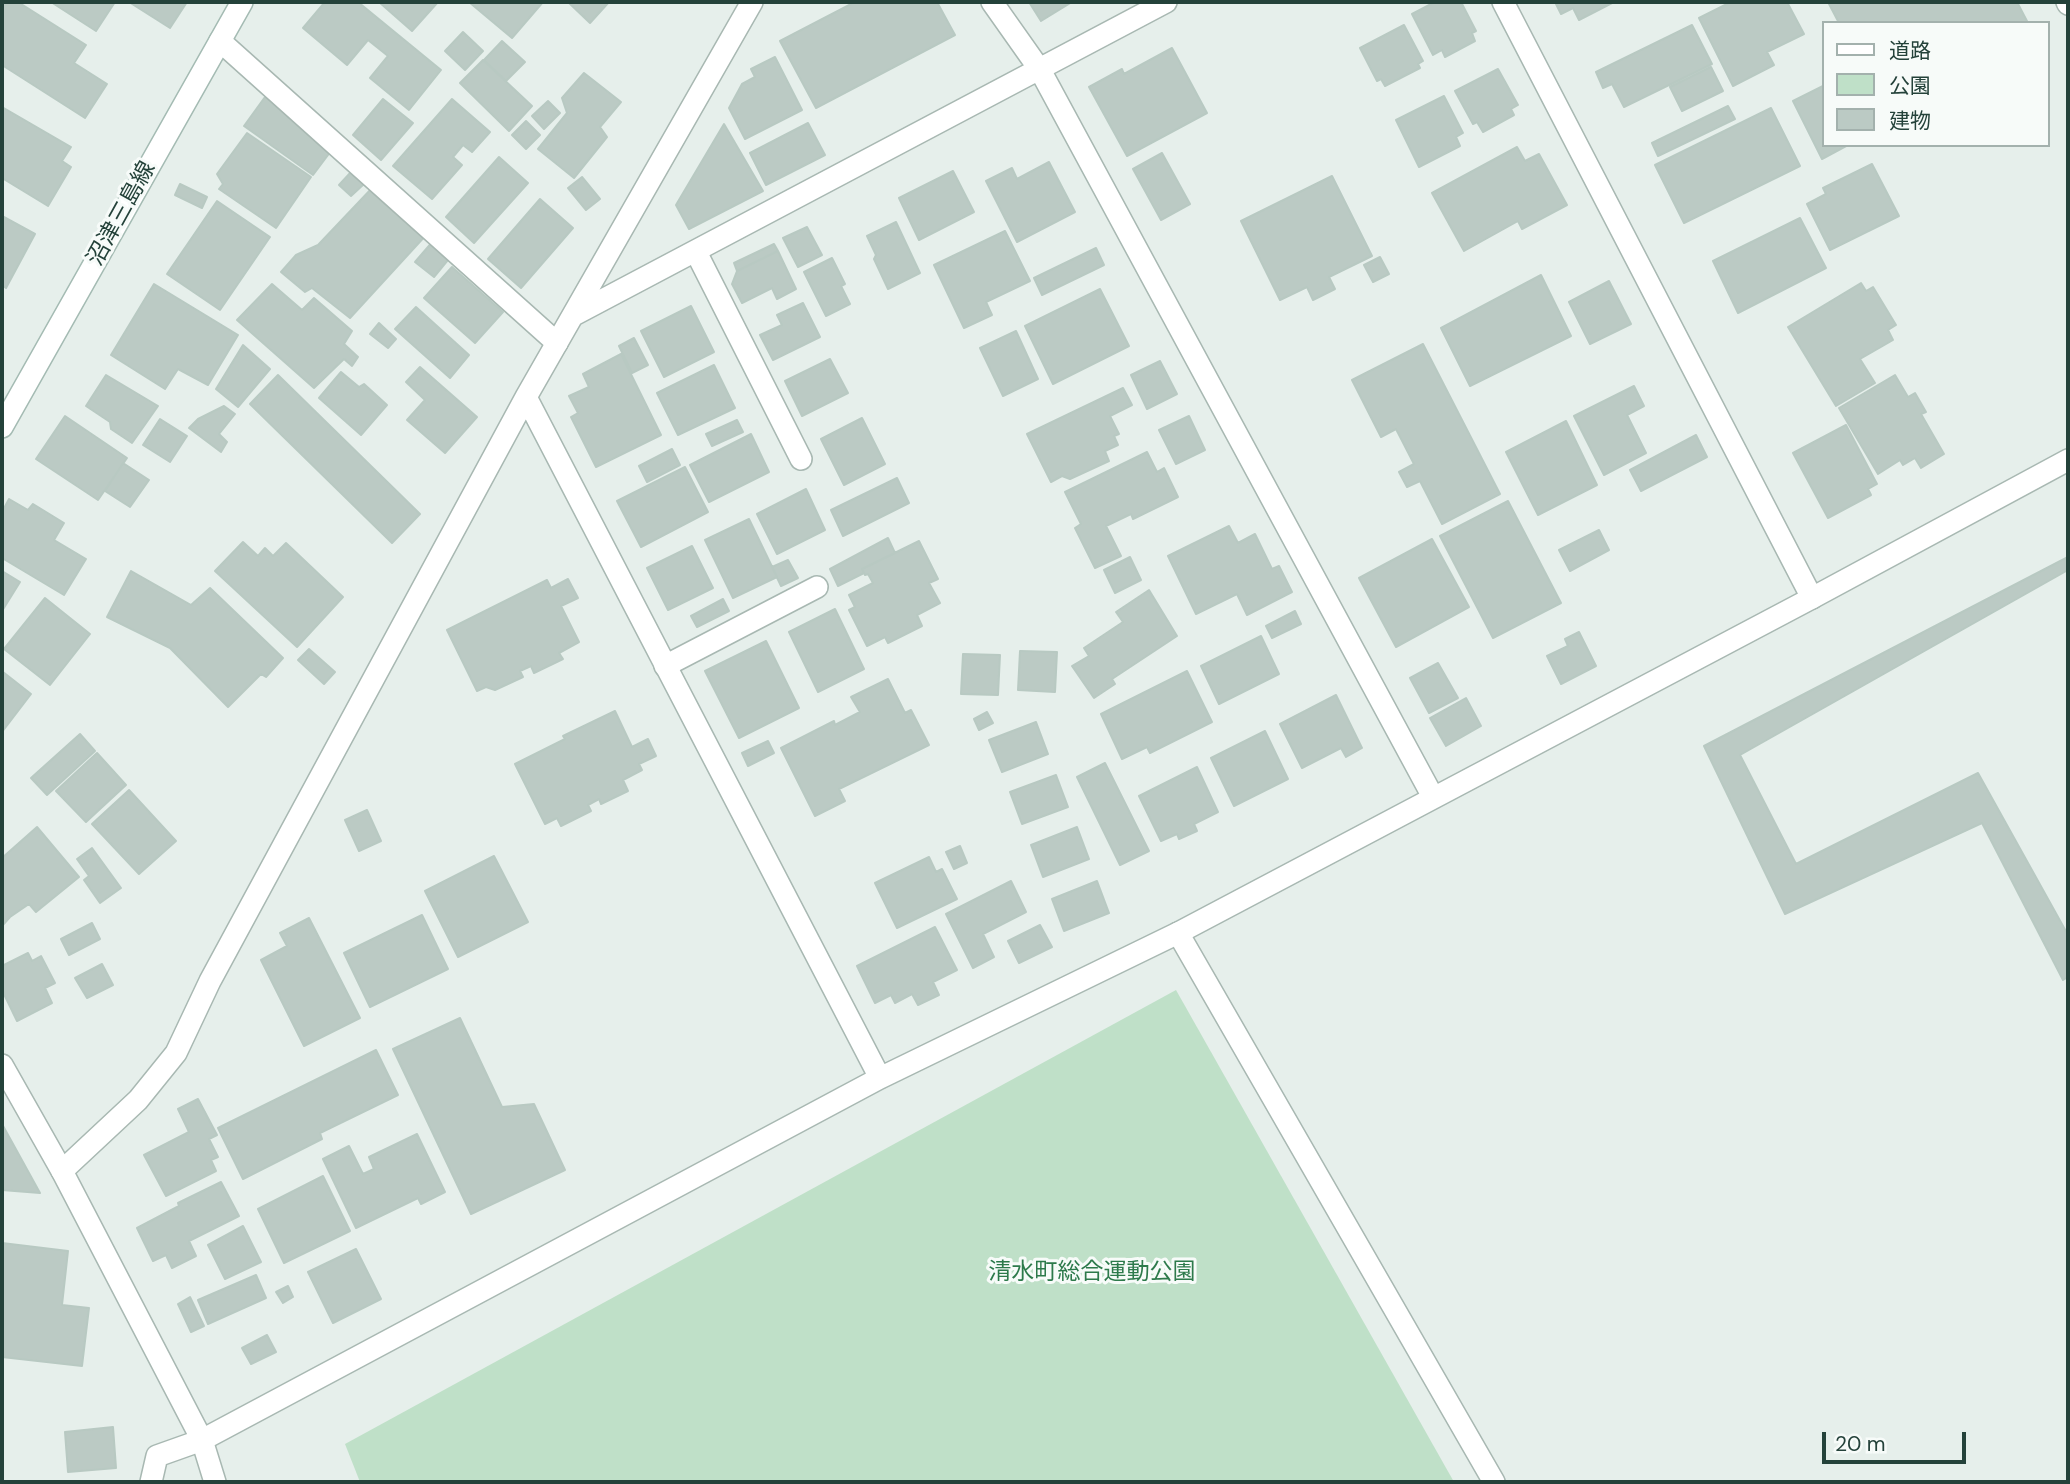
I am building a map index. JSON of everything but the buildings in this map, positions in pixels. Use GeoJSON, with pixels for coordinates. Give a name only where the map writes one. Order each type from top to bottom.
{"type":"FeatureCollection","features":[{"type":"Feature","properties":{"kind":"street","name":"沼津三島線"},"geometry":{"type":"LineString","coordinates":[[2,427],[242,2]]}},
{"type":"Feature","properties":{"kind":"street"},"geometry":{"type":"LineString","coordinates":[[62,1171],[138,1100],[176,1053],[217,969],[526,397],[752,2]]}},
{"type":"Feature","properties":{"kind":"street"},"geometry":{"type":"LineString","coordinates":[[992,2],[1040,69],[1433,797]]}},
{"type":"Feature","properties":{"kind":"street"},"geometry":{"type":"LineString","coordinates":[[573,316],[1166,2]]}},
{"type":"Feature","properties":{"kind":"street"},"geometry":{"type":"LineString","coordinates":[[1503,2],[1812,598]]}},
{"type":"Feature","properties":{"kind":"street"},"geometry":{"type":"LineString","coordinates":[[220,41],[556,343]]}},
{"type":"Feature","properties":{"kind":"street"},"geometry":{"type":"LineString","coordinates":[[696,252],[801,459]]}},
{"type":"Feature","properties":{"kind":"street"},"geometry":{"type":"LineString","coordinates":[[526,397],[880,1078]]}},
{"type":"Feature","properties":{"kind":"street"},"geometry":{"type":"LineString","coordinates":[[151,1482],[157,1456],[202,1440],[880,1078],[1178,933],[2068,460]]}},
{"type":"Feature","properties":{"kind":"street"},"geometry":{"type":"LineString","coordinates":[[665,666],[817,587]]}},
{"type":"Feature","properties":{"kind":"street"},"geometry":{"type":"LineString","coordinates":[[1178,933],[1494,1482]]}},
{"type":"Feature","properties":{"kind":"street"},"geometry":{"type":"LineString","coordinates":[[2,1065],[62,1171],[202,1440],[215,1482]]}},
{"type":"Feature","properties":{"kind":"green space","name":"清水町総合運動公園"},"geometry":{"type":"Polygon","coordinates":[[[1176,990],[1454,1482],[360,1482],[345,1444],[1176,990]]]}}]}
